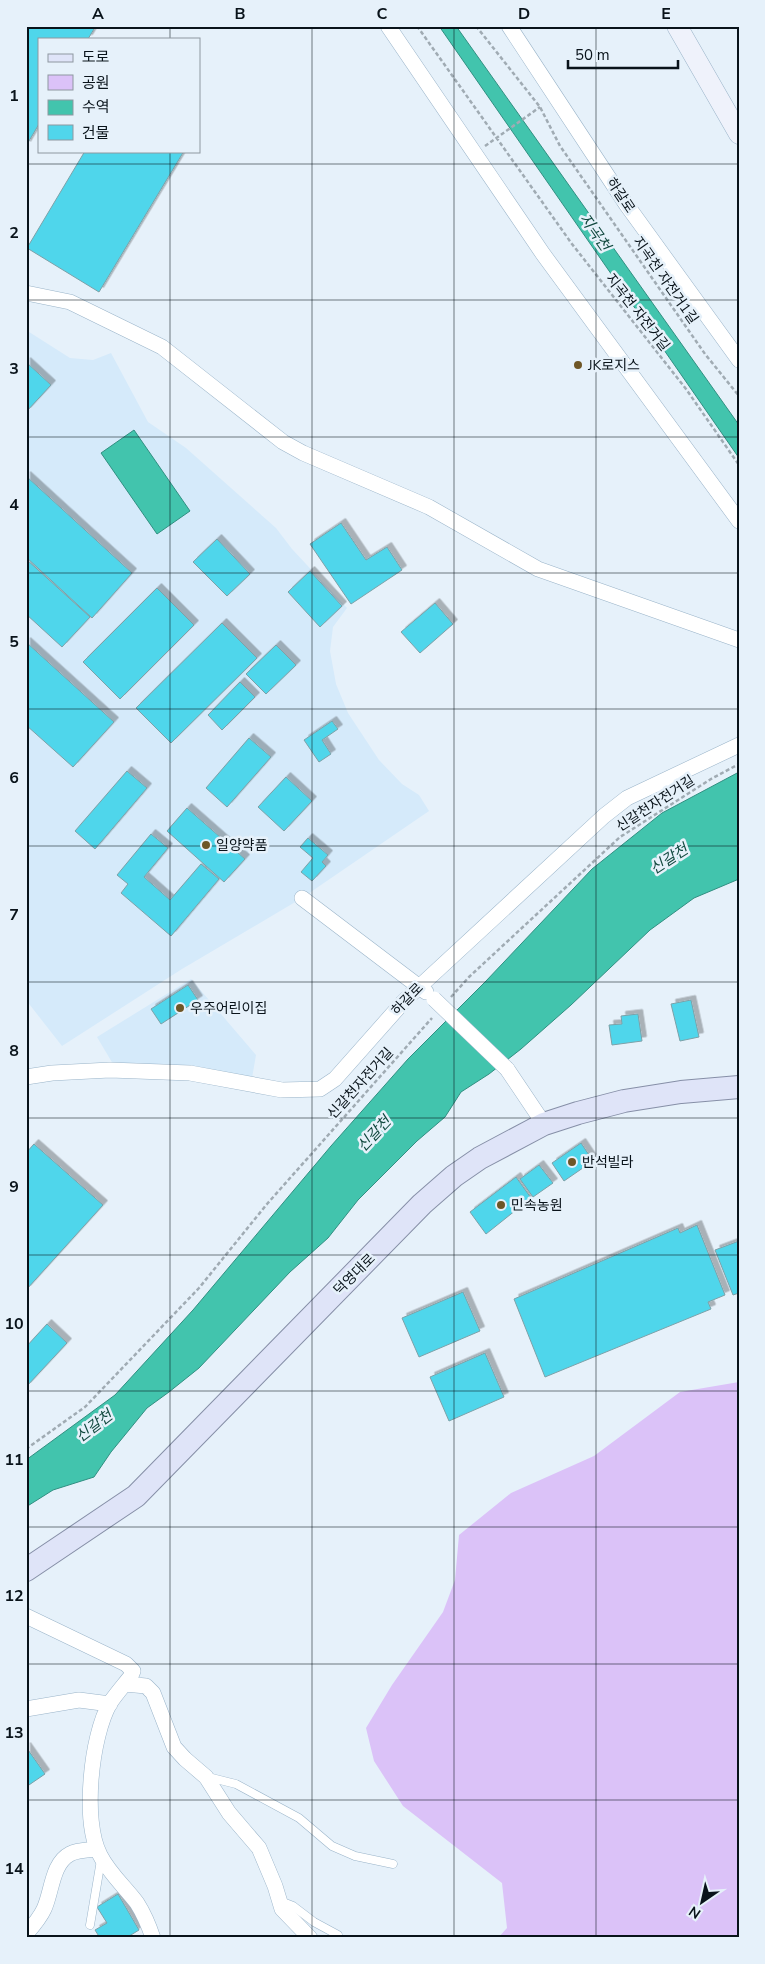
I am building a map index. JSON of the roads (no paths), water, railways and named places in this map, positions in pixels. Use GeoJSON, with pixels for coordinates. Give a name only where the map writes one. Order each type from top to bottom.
{"type":"FeatureCollection","features":[{"type":"Feature","properties":{"kind":"main road"},"geometry":{"type":"LineString","coordinates":[[677,26],[739,134]]}},
{"type":"Feature","properties":{"kind":"main road","name":"덕영대로"},"geometry":{"type":"LineString","coordinates":[[26,1570],[136,1496],[422,1204],[454,1176],[480,1158],[544,1124],[578,1113],[624,1101],[681,1092],[739,1087]]}},
{"type":"Feature","properties":{"kind":"street"},"geometry":{"type":"LineString","coordinates":[[388,26],[543,254],[739,521]]}},
{"type":"Feature","properties":{"kind":"street","name":"하갈로"},"geometry":{"type":"LineString","coordinates":[[509,26],[626,204],[739,360]]}},
{"type":"Feature","properties":{"kind":"street"},"geometry":{"type":"LineString","coordinates":[[26,292],[70,302],[162,348],[283,442],[303,453],[429,507],[538,569],[739,640]]}},
{"type":"Feature","properties":{"kind":"street","name":"하갈로"},"geometry":{"type":"LineString","coordinates":[[26,1077],[52,1073],[110,1070],[181,1072],[282,1090],[320,1089],[335,1079],[413,982],[604,816],[628,798],[739,745]]}},
{"type":"Feature","properties":{"kind":"street"},"geometry":{"type":"LineString","coordinates":[[302,898],[440,1003],[507,1069],[544,1124]]}},
{"type":"Feature","properties":{"kind":"street"},"geometry":{"type":"LineString","coordinates":[[26,1616],[130,1667],[133,1671],[110,1704],[100,1732],[92,1778],[90,1820],[99,1853],[138,1905],[153,1938]]}},
{"type":"Feature","properties":{"kind":"street"},"geometry":{"type":"LineString","coordinates":[[125,1684],[146,1686],[150,1689],[174,1747],[206,1777],[229,1813],[259,1848],[282,1909],[310,1938]]}},
{"type":"Feature","properties":{"kind":"street"},"geometry":{"type":"LineString","coordinates":[[26,1709],[79,1700],[110,1704]]}},
{"type":"Feature","properties":{"kind":"street"},"geometry":{"type":"LineString","coordinates":[[26,1934],[45,1908],[57,1870],[64,1858],[74,1852],[99,1853]]}},
{"type":"Feature","properties":{"kind":"lane"},"geometry":{"type":"LineString","coordinates":[[206,1777],[236,1784],[299,1818],[332,1846],[355,1856],[393,1864]]}},
{"type":"Feature","properties":{"kind":"lane"},"geometry":{"type":"LineString","coordinates":[[90,1925],[99,1853]]}},
{"type":"Feature","properties":{"kind":"lane"},"geometry":{"type":"LineString","coordinates":[[279,1900],[293,1906],[314,1922],[338,1935]]}},
{"type":"Feature","properties":{"kind":"water","name":"지곡천"},"geometry":{"type":"Polygon","coordinates":[[[439,26],[456,26],[739,425],[739,458],[439,26]]]}},
{"type":"Feature","properties":{"kind":"water"},"geometry":{"type":"Polygon","coordinates":[[[134,430],[190,511],[157,534],[101,453],[134,430]]]}},
{"type":"Feature","properties":{"kind":"water","name":"신갈천"},"geometry":{"type":"Polygon","coordinates":[[[739,772],[739,879],[694,898],[650,930],[571,1005],[521,1049],[489,1074],[461,1092],[445,1117],[417,1141],[358,1200],[328,1238],[290,1272],[199,1368],[147,1408],[111,1452],[94,1477],[53,1490],[26,1507],[26,1460],[115,1395],[193,1310],[331,1146],[408,1059],[486,981],[592,869],[662,813],[739,772]]]}},
{"type":"Feature","properties":{"kind":"place","name":"JK로지스"},"geometry":{"type":"Point","coordinates":[578,365]}},
{"type":"Feature","properties":{"kind":"place","name":"일양약품"},"geometry":{"type":"Point","coordinates":[206,845]}},
{"type":"Feature","properties":{"kind":"place","name":"우주어린이집"},"geometry":{"type":"Point","coordinates":[180,1008]}},
{"type":"Feature","properties":{"kind":"place","name":"반석빌라"},"geometry":{"type":"Point","coordinates":[572,1162]}},
{"type":"Feature","properties":{"kind":"place","name":"민속농원"},"geometry":{"type":"Point","coordinates":[501,1205]}}]}
